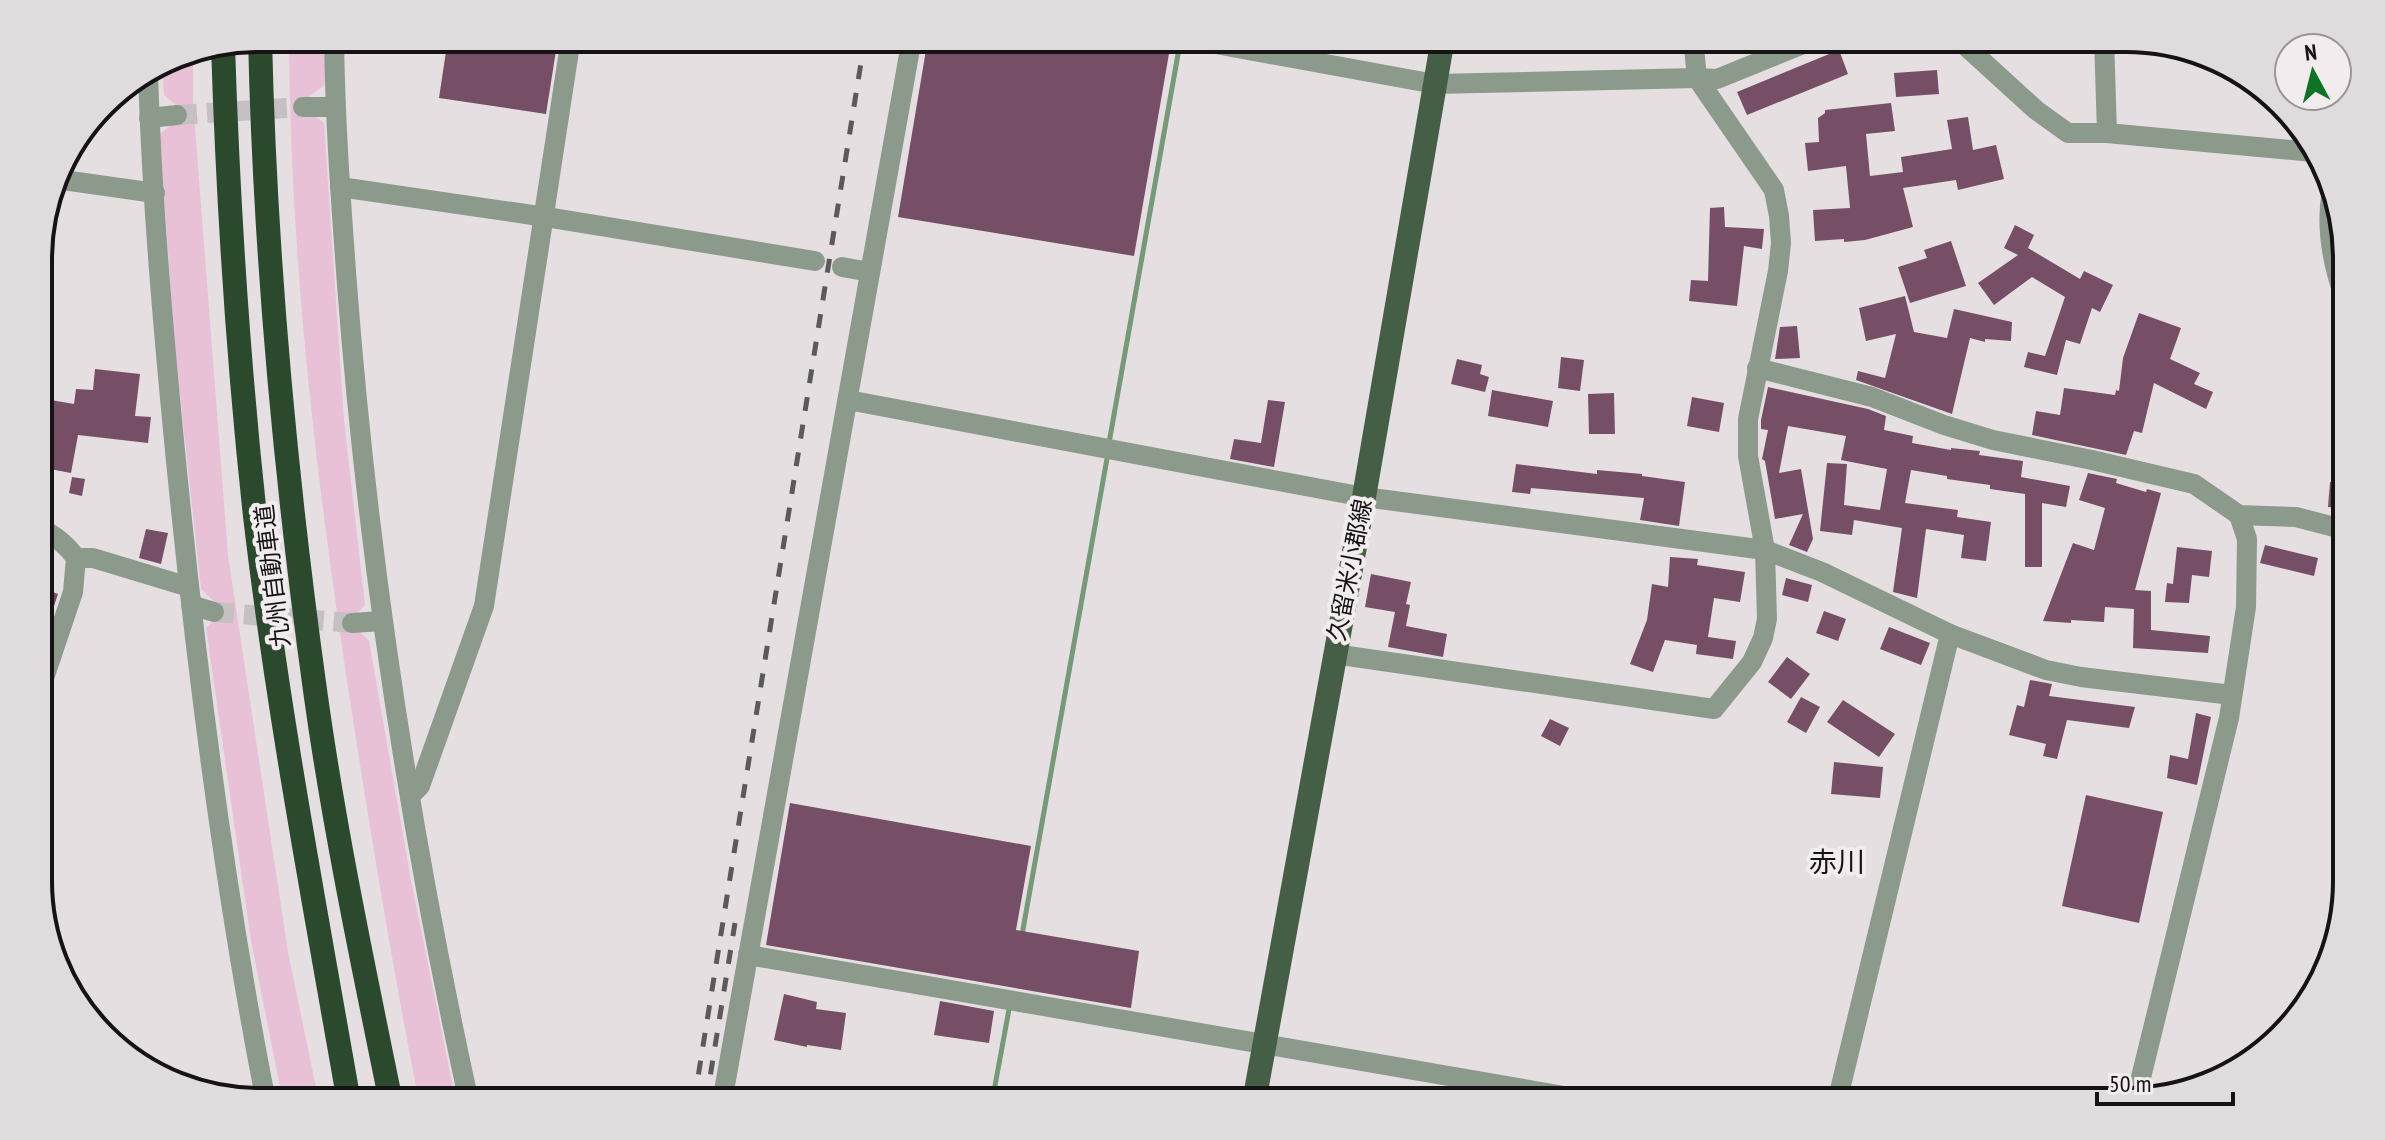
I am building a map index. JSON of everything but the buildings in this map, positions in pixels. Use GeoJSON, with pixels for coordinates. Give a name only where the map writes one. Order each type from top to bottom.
{"type":"FeatureCollection","features":[{"type":"Feature","properties":{"kind":"highway","name":"九州自動車道"},"geometry":{"type":"LineString","coordinates":[[260,52],[263,172],[275,344],[311,663],[359,942],[388,1088]]}},
{"type":"Feature","properties":{"kind":"highway","name":"九州自動車道"},"geometry":{"type":"LineString","coordinates":[[223,56],[227,176],[255,518],[280,699],[347,1088]]}},
{"type":"Feature","properties":{"kind":"main road","name":"久留米小郡線"},"geometry":{"type":"LineString","coordinates":[[1256,1088],[1364,497],[1441,52]]}},
{"type":"Feature","properties":{"kind":"street"},"geometry":{"type":"LineString","coordinates":[[334,52],[340,187],[357,412],[382,621],[440,968],[466,1088]]}},
{"type":"Feature","properties":{"kind":"street"},"geometry":{"type":"LineString","coordinates":[[410,796],[420,786],[484,606],[569,52]]}},
{"type":"Feature","properties":{"kind":"street"},"geometry":{"type":"LineString","coordinates":[[724,1088],[909,52]]}},
{"type":"Feature","properties":{"kind":"street"},"geometry":{"type":"LineString","coordinates":[[1259,52],[1435,84],[1717,79],[1784,52]]}},
{"type":"Feature","properties":{"kind":"street"},"geometry":{"type":"LineString","coordinates":[[1334,654],[1714,709],[1752,662],[1763,638],[1767,619],[1765,550],[1748,456],[1748,419],[1778,271],[1781,243],[1779,216],[1774,190],[1697,78],[1694,52]]}},
{"type":"Feature","properties":{"kind":"street"},"geometry":{"type":"LineString","coordinates":[[1972,52],[2036,110],[2068,133],[2107,133],[2302,151]]}},
{"type":"Feature","properties":{"kind":"street"},"geometry":{"type":"LineString","coordinates":[[2104,52],[2107,133]]}},
{"type":"Feature","properties":{"kind":"street"},"geometry":{"type":"LineString","coordinates":[[148,85],[169,382],[190,596],[229,904],[263,1088]]}},
{"type":"Feature","properties":{"kind":"street"},"geometry":{"type":"LineString","coordinates":[[303,107],[335,107]]}},
{"type":"Feature","properties":{"kind":"street"},"geometry":{"type":"LineString","coordinates":[[149,118],[177,115]]}},
{"type":"Feature","properties":{"kind":"street"},"geometry":{"type":"LineString","coordinates":[[68,181],[155,193]]}},
{"type":"Feature","properties":{"kind":"street"},"geometry":{"type":"LineString","coordinates":[[340,187],[815,261]]}},
{"type":"Feature","properties":{"kind":"street"},"geometry":{"type":"LineString","coordinates":[[2328,218],[2333,256]]}},
{"type":"Feature","properties":{"kind":"street"},"geometry":{"type":"LineString","coordinates":[[842,267],[870,272]]}},
{"type":"Feature","properties":{"kind":"street"},"geometry":{"type":"LineString","coordinates":[[1757,368],[1872,397],[1993,440],[2194,484],[2239,515],[2296,517],[2333,527]]}},
{"type":"Feature","properties":{"kind":"street"},"geometry":{"type":"LineString","coordinates":[[848,400],[1364,497],[1765,550],[1822,572],[1950,634],[2046,670],[2232,695]]}},
{"type":"Feature","properties":{"kind":"street"},"geometry":{"type":"LineString","coordinates":[[2138,1088],[2229,718],[2246,607],[2247,539],[2239,515]]}},
{"type":"Feature","properties":{"kind":"street"},"geometry":{"type":"LineString","coordinates":[[52,534],[76,558],[73,592],[52,654]]}},
{"type":"Feature","properties":{"kind":"street"},"geometry":{"type":"LineString","coordinates":[[76,558],[93,558],[190,596],[214,612]]}},
{"type":"Feature","properties":{"kind":"street"},"geometry":{"type":"LineString","coordinates":[[352,623],[382,621]]}},
{"type":"Feature","properties":{"kind":"street"},"geometry":{"type":"LineString","coordinates":[[1840,1088],[1950,634]]}},
{"type":"Feature","properties":{"kind":"street"},"geometry":{"type":"LineString","coordinates":[[748,955],[1518,1088]]}},
{"type":"Feature","properties":{"kind":"shaded area"},"geometry":{"type":"Polygon","coordinates":[[[289,52],[324,52],[325,85],[299,104],[324,123],[344,420],[365,605],[349,621],[369,641],[411,880],[453,1088],[416,1088],[384,911],[328,550],[300,294],[289,52]]]}},
{"type":"Feature","properties":{"kind":"shaded area"},"geometry":{"type":"Polygon","coordinates":[[[193,63],[193,101],[228,555],[288,952],[316,1088],[280,1088],[251,941],[206,628],[224,611],[201,589],[174,339],[160,134],[185,113],[164,95],[163,76],[193,63]]]}},
{"type":"Feature","properties":{"kind":"waterway"},"geometry":{"type":"LineString","coordinates":[[1109,443],[1178,52]]}},
{"type":"Feature","properties":{"kind":"waterway"},"geometry":{"type":"LineString","coordinates":[[1022,935],[1108,453]]}},
{"type":"Feature","properties":{"kind":"waterway"},"geometry":{"type":"LineString","coordinates":[[995,1088],[1010,1004]]}},
{"type":"Feature","properties":{"kind":"tunnel"},"geometry":{"type":"LineString","coordinates":[[177,115],[303,107]]}},
{"type":"Feature","properties":{"kind":"tunnel"},"geometry":{"type":"LineString","coordinates":[[214,612],[352,623]]}},
{"type":"Feature","properties":{"kind":"railway"},"geometry":{"type":"LineString","coordinates":[[696,1088],[863,52]]}},
{"type":"Feature","properties":{"kind":"railway"},"geometry":{"type":"LineString","coordinates":[[708,1088],[735,923]]}},
{"type":"Feature","properties":{"kind":"district","name":"赤川"},"geometry":{"type":"Point","coordinates":[1837,862]}}]}
